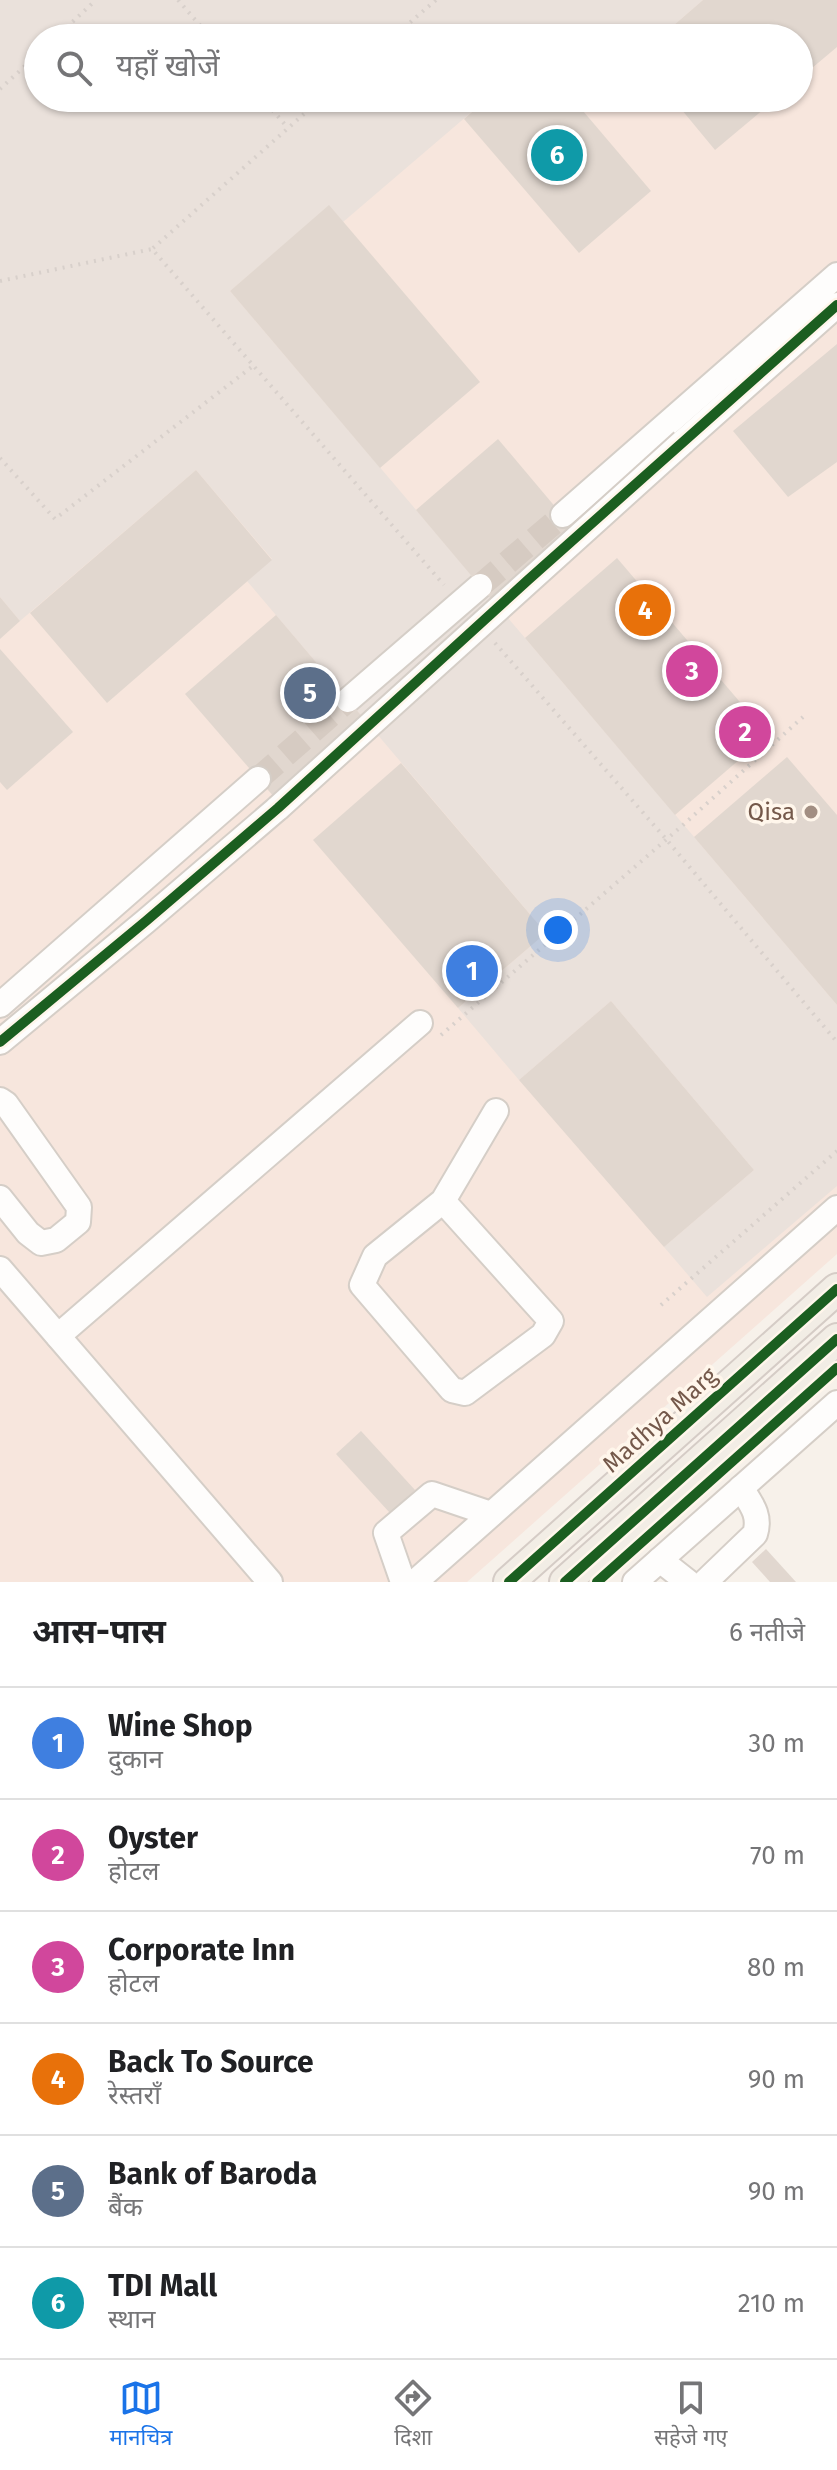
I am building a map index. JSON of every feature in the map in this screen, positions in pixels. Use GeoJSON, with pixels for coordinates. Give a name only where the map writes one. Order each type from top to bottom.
{"type":"FeatureCollection","features":[{"type":"Feature","properties":{"kind":"main road","name":"Madhya Marg"},"geometry":{"type":"LineString","coordinates":[[509,1582],[837,1289]]}},
{"type":"Feature","properties":{"kind":"main road"},"geometry":{"type":"LineString","coordinates":[[565,1582],[837,1339]]}},
{"type":"Feature","properties":{"kind":"street"},"geometry":{"type":"LineString","coordinates":[[563,515],[837,275]]}},
{"type":"Feature","properties":{"kind":"street"},"geometry":{"type":"LineString","coordinates":[[0,1042],[278,808],[837,305]]}},
{"type":"Feature","properties":{"kind":"street"},"geometry":{"type":"LineString","coordinates":[[348,700],[480,586]]}},
{"type":"Feature","properties":{"kind":"street"},"geometry":{"type":"LineString","coordinates":[[0,1005],[258,779]]}},
{"type":"Feature","properties":{"kind":"street"},"geometry":{"type":"LineString","coordinates":[[58,1336],[428,1032]]}},
{"type":"Feature","properties":{"kind":"street"},"geometry":{"type":"LineString","coordinates":[[0,1100],[6,1104],[79,1207],[78,1222],[56,1240],[41,1243],[28,1233],[0,1198]]}},
{"type":"Feature","properties":{"kind":"street"},"geometry":{"type":"LineString","coordinates":[[443,1201],[551,1321],[543,1335],[465,1393],[452,1390],[362,1285],[375,1256],[443,1201],[496,1111]]}},
{"type":"Feature","properties":{"kind":"street"},"geometry":{"type":"LineString","coordinates":[[415,1582],[837,1208]]}},
{"type":"Feature","properties":{"kind":"street"},"geometry":{"type":"LineString","coordinates":[[0,1269],[270,1582]]}},
{"type":"Feature","properties":{"kind":"street"},"geometry":{"type":"LineString","coordinates":[[635,1582],[837,1403]]}},
{"type":"Feature","properties":{"kind":"street"},"geometry":{"type":"LineString","coordinates":[[705,1582],[755,1534],[757,1514],[741,1488]]}},
{"type":"Feature","properties":{"kind":"street"},"geometry":{"type":"LineString","coordinates":[[403,1582],[386,1533],[432,1494],[491,1514]]}},
{"type":"Feature","properties":{"kind":"street"},"geometry":{"type":"LineString","coordinates":[[660,1560],[688,1582]]}},
{"type":"Feature","properties":{"kind":"path"},"geometry":{"type":"LineString","coordinates":[[70,24],[96,0]]}},
{"type":"Feature","properties":{"kind":"path"},"geometry":{"type":"LineString","coordinates":[[178,0],[199,24]]}},
{"type":"Feature","properties":{"kind":"path"},"geometry":{"type":"LineString","coordinates":[[408,24],[436,0]]}},
{"type":"Feature","properties":{"kind":"path"},"geometry":{"type":"LineString","coordinates":[[0,89],[24,67]]}},
{"type":"Feature","properties":{"kind":"path"},"geometry":{"type":"LineString","coordinates":[[274,112],[288,128],[306,112]]}},
{"type":"Feature","properties":{"kind":"path"},"geometry":{"type":"LineString","coordinates":[[0,281],[152,249]]}},
{"type":"Feature","properties":{"kind":"path"},"geometry":{"type":"LineString","coordinates":[[0,458],[55,519],[253,366]]}},
{"type":"Feature","properties":{"kind":"path"},"geometry":{"type":"LineString","coordinates":[[428,1032],[683,825],[803,717]]}},
{"type":"Feature","properties":{"kind":"path"},"geometry":{"type":"LineString","coordinates":[[661,1305],[837,1151]]}},
{"type":"Feature","properties":{"kind":"shaded area"},"geometry":{"type":"Polygon","coordinates":[[[0,0],[837,0],[837,1254],[467,1582],[0,1582],[0,0]]]}},
{"type":"Feature","properties":{"kind":"shaded area"},"geometry":{"type":"Polygon","coordinates":[[[0,0],[703,0],[675,24],[24,24],[24,112],[472,112],[343,222],[329,206],[230,291],[837,1005],[837,1186],[707,1297],[664,1247],[754,1170],[611,1001],[519,1080],[458,1008],[546,933],[247,581],[272,559],[196,470],[20,621],[0,597],[0,0]]]}},
{"type":"Feature","properties":{"kind":"building"},"geometry":{"type":"Polygon","coordinates":[[[703,0],[837,0],[837,47],[813,67],[813,24],[675,24],[703,0]]]}},
{"type":"Feature","properties":{"kind":"building"},"geometry":{"type":"Polygon","coordinates":[[[472,112],[584,112],[651,191],[579,253],[464,119],[472,112]]]}},
{"type":"Feature","properties":{"kind":"building"},"geometry":{"type":"Polygon","coordinates":[[[684,112],[760,112],[715,150],[684,112]]]}},
{"type":"Feature","properties":{"kind":"building"},"geometry":{"type":"Polygon","coordinates":[[[329,205],[480,382],[380,468],[230,291],[329,205]]]}},
{"type":"Feature","properties":{"kind":"building"},"geometry":{"type":"Polygon","coordinates":[[[837,344],[837,462],[788,497],[733,431],[837,344]]]}},
{"type":"Feature","properties":{"kind":"building"},"geometry":{"type":"Polygon","coordinates":[[[498,439],[584,541],[502,612],[416,510],[498,439]]]}},
{"type":"Feature","properties":{"kind":"building"},"geometry":{"type":"Polygon","coordinates":[[[196,470],[272,560],[107,703],[30,613],[196,470]]]}},
{"type":"Feature","properties":{"kind":"building"},"geometry":{"type":"Polygon","coordinates":[[[617,558],[768,735],[675,815],[525,638],[617,558]]]}},
{"type":"Feature","properties":{"kind":"building"},"geometry":{"type":"Polygon","coordinates":[[[0,597],[20,621],[0,639],[0,597]]]}},
{"type":"Feature","properties":{"kind":"building"},"geometry":{"type":"Polygon","coordinates":[[[276,615],[371,727],[281,805],[185,694],[276,615]]]}},
{"type":"Feature","properties":{"kind":"building"},"geometry":{"type":"Polygon","coordinates":[[[0,649],[73,732],[7,790],[0,782],[0,649]]]}},
{"type":"Feature","properties":{"kind":"building"},"geometry":{"type":"Polygon","coordinates":[[[787,757],[837,815],[837,1005],[694,837],[787,757]]]}},
{"type":"Feature","properties":{"kind":"building"},"geometry":{"type":"Polygon","coordinates":[[[401,763],[546,933],[458,1008],[313,840],[401,763]]]}},
{"type":"Feature","properties":{"kind":"building"},"geometry":{"type":"Polygon","coordinates":[[[611,1001],[754,1170],[664,1247],[519,1080],[611,1001]]]}},
{"type":"Feature","properties":{"kind":"building"},"geometry":{"type":"Polygon","coordinates":[[[361,1431],[415,1490],[390,1513],[336,1454],[361,1431]]]}},
{"type":"Feature","properties":{"kind":"building"},"geometry":{"type":"Polygon","coordinates":[[[766,1549],[796,1582],[770,1582],[752,1562],[766,1549]]]}},
{"type":"Feature","properties":{"kind":"tunnel"},"geometry":{"type":"LineString","coordinates":[[480,586],[563,515]]}},
{"type":"Feature","properties":{"kind":"tunnel"},"geometry":{"type":"LineString","coordinates":[[258,779],[348,700]]}},
{"type":"Feature","properties":{"kind":"cycle path"},"geometry":{"type":"LineString","coordinates":[[0,1042],[278,808],[837,305]]}},
{"type":"Feature","properties":{"kind":"cycle path"},"geometry":{"type":"LineString","coordinates":[[509,1582],[837,1289]]}},
{"type":"Feature","properties":{"kind":"cycle path"},"geometry":{"type":"LineString","coordinates":[[565,1582],[837,1339]]}},
{"type":"Feature","properties":{"kind":"cycle path"},"geometry":{"type":"LineString","coordinates":[[597,1582],[837,1368]]}},
{"type":"Feature","properties":{"kind":"place","name":"TDI Mall"},"geometry":{"type":"Point","coordinates":[557,155]}},
{"type":"Feature","properties":{"kind":"place","name":"Back To Source"},"geometry":{"type":"Point","coordinates":[645,610]}},
{"type":"Feature","properties":{"kind":"place","name":"Corporate Inn"},"geometry":{"type":"Point","coordinates":[692,671]}},
{"type":"Feature","properties":{"kind":"place","name":"Bank of Baroda"},"geometry":{"type":"Point","coordinates":[310,693]}},
{"type":"Feature","properties":{"kind":"place","name":"Oyster"},"geometry":{"type":"Point","coordinates":[745,732]}},
{"type":"Feature","properties":{"kind":"place","name":"Qisa"},"geometry":{"type":"Point","coordinates":[811,812]}},
{"type":"Feature","properties":{"kind":"place","name":"Wine Shop"},"geometry":{"type":"Point","coordinates":[472,971]}}]}
